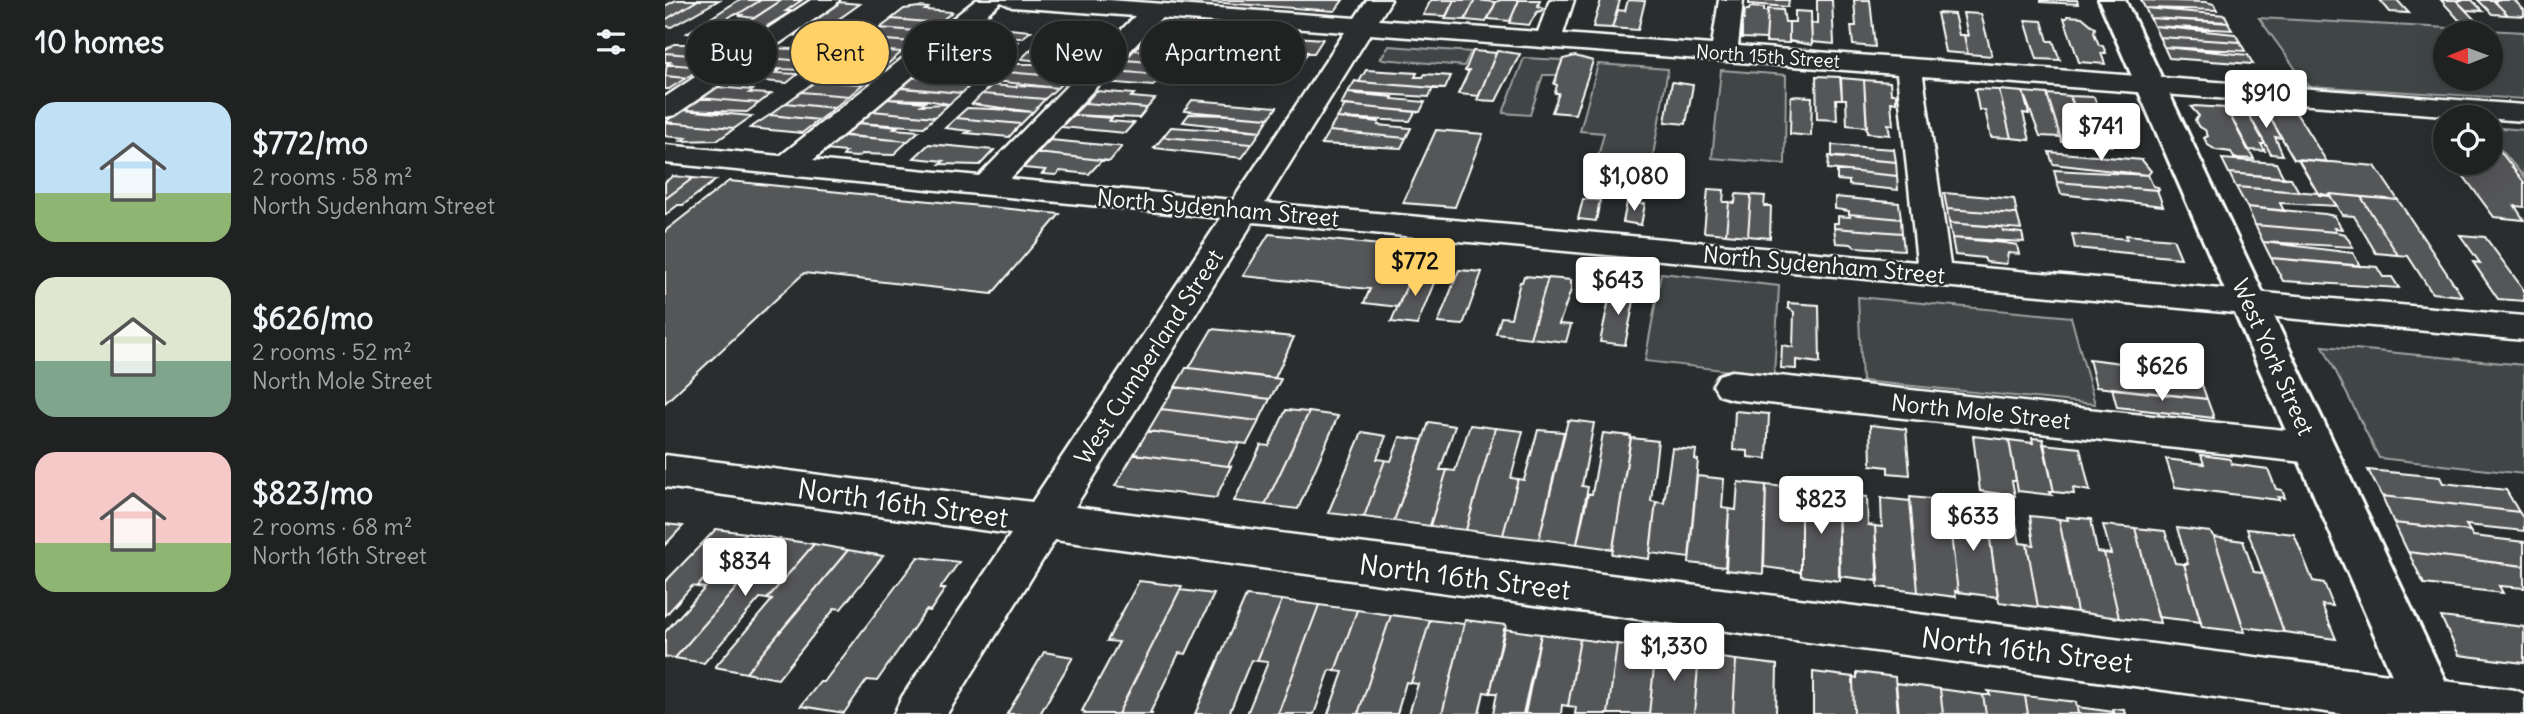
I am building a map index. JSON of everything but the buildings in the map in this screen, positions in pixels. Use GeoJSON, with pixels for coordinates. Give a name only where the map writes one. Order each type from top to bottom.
{"type":"FeatureCollection","features":[{"type":"Feature","properties":{"kind":"street"},"geometry":{"type":"LineString","coordinates":[[665,109],[827,0]]}},
{"type":"Feature","properties":{"kind":"street"},"geometry":{"type":"LineString","coordinates":[[787,166],[991,0]]}},
{"type":"Feature","properties":{"kind":"street","name":"North 15th Street"},"geometry":{"type":"LineString","coordinates":[[1012,0],[1154,11],[1371,13],[1548,40],[2524,113]]}},
{"type":"Feature","properties":{"kind":"street"},"geometry":{"type":"LineString","coordinates":[[1548,40],[1562,0]]}},
{"type":"Feature","properties":{"kind":"street"},"geometry":{"type":"LineString","coordinates":[[1724,53],[1731,0]]}},
{"type":"Feature","properties":{"kind":"street","name":"West York Street"},"geometry":{"type":"LineString","coordinates":[[2112,0],[2433,708]]}},
{"type":"Feature","properties":{"kind":"street"},"geometry":{"type":"LineString","coordinates":[[986,186],[1154,11]]}},
{"type":"Feature","properties":{"kind":"street","name":"West Cumberland Street"},"geometry":{"type":"LineString","coordinates":[[919,714],[1371,13]]}},
{"type":"Feature","properties":{"kind":"street"},"geometry":{"type":"LineString","coordinates":[[1909,67],[1935,275]]}},
{"type":"Feature","properties":{"kind":"street","name":"North Sydenham Street"},"geometry":{"type":"LineString","coordinates":[[665,154],[1243,211],[2524,328]]}},
{"type":"Feature","properties":{"kind":"street","name":"North Mole Street"},"geometry":{"type":"LineString","coordinates":[[1732,384],[2313,448]]}},
{"type":"Feature","properties":{"kind":"street","name":"North 16th Street"},"geometry":{"type":"LineString","coordinates":[[665,471],[2433,708],[2515,714]]}},
{"type":"Feature","properties":{"kind":"shaded area"},"geometry":{"type":"Polygon","coordinates":[[[2259,18],[2433,27],[2433,91],[2503,91],[2503,31],[2524,32],[2524,99],[2308,86],[2259,18]]]}},
{"type":"Feature","properties":{"kind":"shaded area"},"geometry":{"type":"Polygon","coordinates":[[[1389,46],[1471,52],[1464,66],[1380,59],[1389,46]]]}},
{"type":"Feature","properties":{"kind":"shaded area"},"geometry":{"type":"Polygon","coordinates":[[[1524,58],[1562,60],[1557,75],[1543,75],[1530,115],[1503,113],[1524,58]]]}},
{"type":"Feature","properties":{"kind":"shaded area"},"geometry":{"type":"Polygon","coordinates":[[[1598,64],[1668,69],[1652,161],[1598,157],[1604,133],[1580,131],[1598,64]]]}},
{"type":"Feature","properties":{"kind":"shaded area"},"geometry":{"type":"Polygon","coordinates":[[[1721,70],[1786,75],[1785,164],[1712,158],[1721,70]]]}},
{"type":"Feature","properties":{"kind":"shaded area"},"geometry":{"type":"Polygon","coordinates":[[[2503,128],[2524,130],[2524,177],[2503,152],[2503,128]]]}},
{"type":"Feature","properties":{"kind":"shaded area"},"geometry":{"type":"Polygon","coordinates":[[[1661,273],[1779,286],[1774,376],[1645,361],[1661,273]]]}},
{"type":"Feature","properties":{"kind":"shaded area"},"geometry":{"type":"Polygon","coordinates":[[[1858,297],[2071,317],[2095,404],[1862,381],[1858,297]]]}},
{"type":"Feature","properties":{"kind":"shaded area"},"geometry":{"type":"Polygon","coordinates":[[[2323,346],[2524,365],[2524,474],[2379,458],[2323,346]]]}}]}
